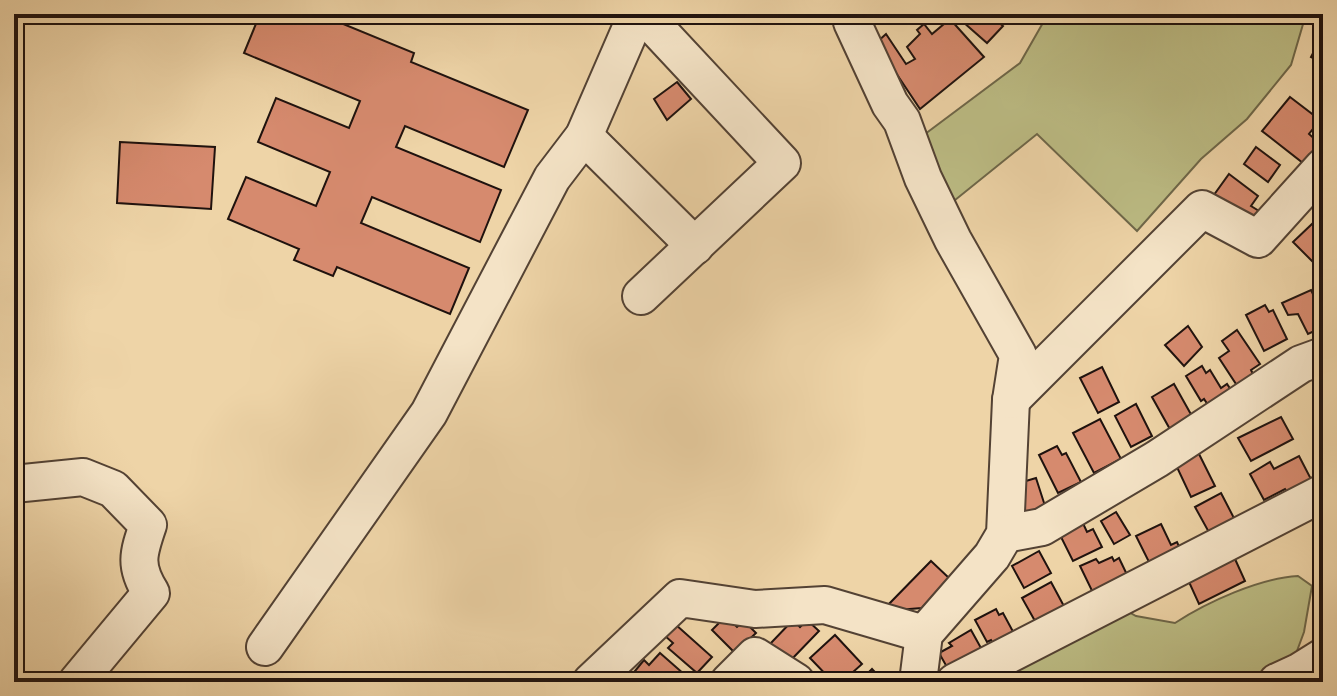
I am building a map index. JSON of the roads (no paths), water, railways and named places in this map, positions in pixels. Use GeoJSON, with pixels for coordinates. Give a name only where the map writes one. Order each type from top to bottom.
{"type":"FeatureCollection","features":[{"type":"Feature","properties":{"kind":"street"},"geometry":{"type":"LineString","coordinates":[[265,647],[429,413],[552,178],[584,136],[637,14]]}},
{"type":"Feature","properties":{"kind":"street"},"geometry":{"type":"LineString","coordinates":[[641,296],[782,163],[643,14]]}},
{"type":"Feature","properties":{"kind":"street"},"geometry":{"type":"LineString","coordinates":[[855,14],[852,22],[890,104],[902,121],[923,178],[953,240],[1018,355],[1011,400],[1005,534],[992,556],[924,634],[918,682]]}},
{"type":"Feature","properties":{"kind":"street"},"geometry":{"type":"LineString","coordinates":[[584,136],[695,246]]}},
{"type":"Feature","properties":{"kind":"street"},"geometry":{"type":"LineString","coordinates":[[1011,400],[1202,209],[1258,239],[1323,167]]}},
{"type":"Feature","properties":{"kind":"street"},"geometry":{"type":"LineString","coordinates":[[1005,534],[1042,527],[1157,459],[1301,364],[1323,356]]}},
{"type":"Feature","properties":{"kind":"street"},"geometry":{"type":"LineString","coordinates":[[14,484],[83,477],[113,489],[148,525],[140,548],[139,573],[151,593],[77,682]]}},
{"type":"Feature","properties":{"kind":"street"},"geometry":{"type":"LineString","coordinates":[[955,682],[1323,493]]}},
{"type":"Feature","properties":{"kind":"street"},"geometry":{"type":"LineString","coordinates":[[591,682],[680,598],[755,609],[825,605],[924,634]]}},
{"type":"Feature","properties":{"kind":"street"},"geometry":{"type":"LineString","coordinates":[[729,682],[755,656],[796,682]]}},
{"type":"Feature","properties":{"kind":"street"},"geometry":{"type":"LineString","coordinates":[[1277,682],[1323,657]]}}]}
